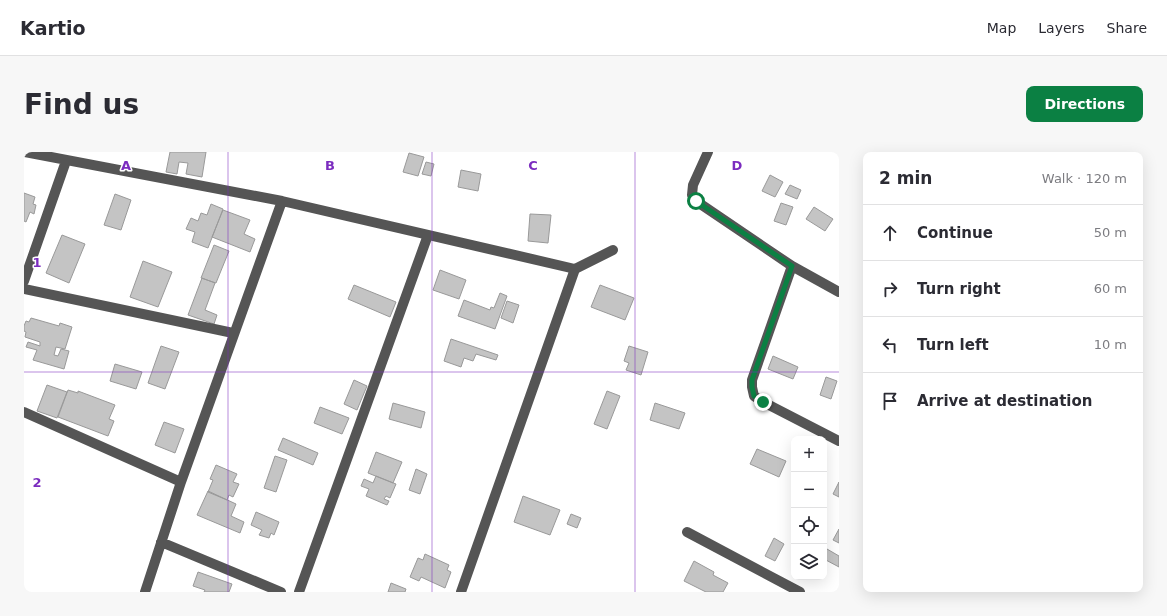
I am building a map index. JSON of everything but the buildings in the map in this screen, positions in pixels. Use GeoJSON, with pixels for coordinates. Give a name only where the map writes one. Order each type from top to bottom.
{"type":"FeatureCollection","features":[{"type":"Feature","properties":{"kind":"street"},"geometry":{"type":"LineString","coordinates":[[26,152],[66,161],[282,201],[575,269],[613,250]]}},
{"type":"Feature","properties":{"kind":"street"},"geometry":{"type":"LineString","coordinates":[[708,152],[693,185],[692,194],[696,201],[792,266],[839,292]]}},
{"type":"Feature","properties":{"kind":"street"},"geometry":{"type":"LineString","coordinates":[[24,281],[66,161]]}},
{"type":"Feature","properties":{"kind":"street"},"geometry":{"type":"LineString","coordinates":[[145,592],[180,482],[282,201]]}},
{"type":"Feature","properties":{"kind":"street"},"geometry":{"type":"LineString","coordinates":[[299,592],[428,235]]}},
{"type":"Feature","properties":{"kind":"street"},"geometry":{"type":"LineString","coordinates":[[792,266],[752,380],[754,396],[839,441]]}},
{"type":"Feature","properties":{"kind":"street"},"geometry":{"type":"LineString","coordinates":[[461,592],[575,269]]}},
{"type":"Feature","properties":{"kind":"street"},"geometry":{"type":"LineString","coordinates":[[24,290],[233,333]]}},
{"type":"Feature","properties":{"kind":"street"},"geometry":{"type":"LineString","coordinates":[[24,412],[180,482]]}},
{"type":"Feature","properties":{"kind":"street"},"geometry":{"type":"LineString","coordinates":[[686,532],[800,592]]}},
{"type":"Feature","properties":{"kind":"street"},"geometry":{"type":"LineString","coordinates":[[161,542],[281,592]]}},
{"type":"Feature","properties":{"kind":"route"},"geometry":{"type":"LineString","coordinates":[[696,201],[792,266],[752,380],[754,396],[763,402]]}}]}
